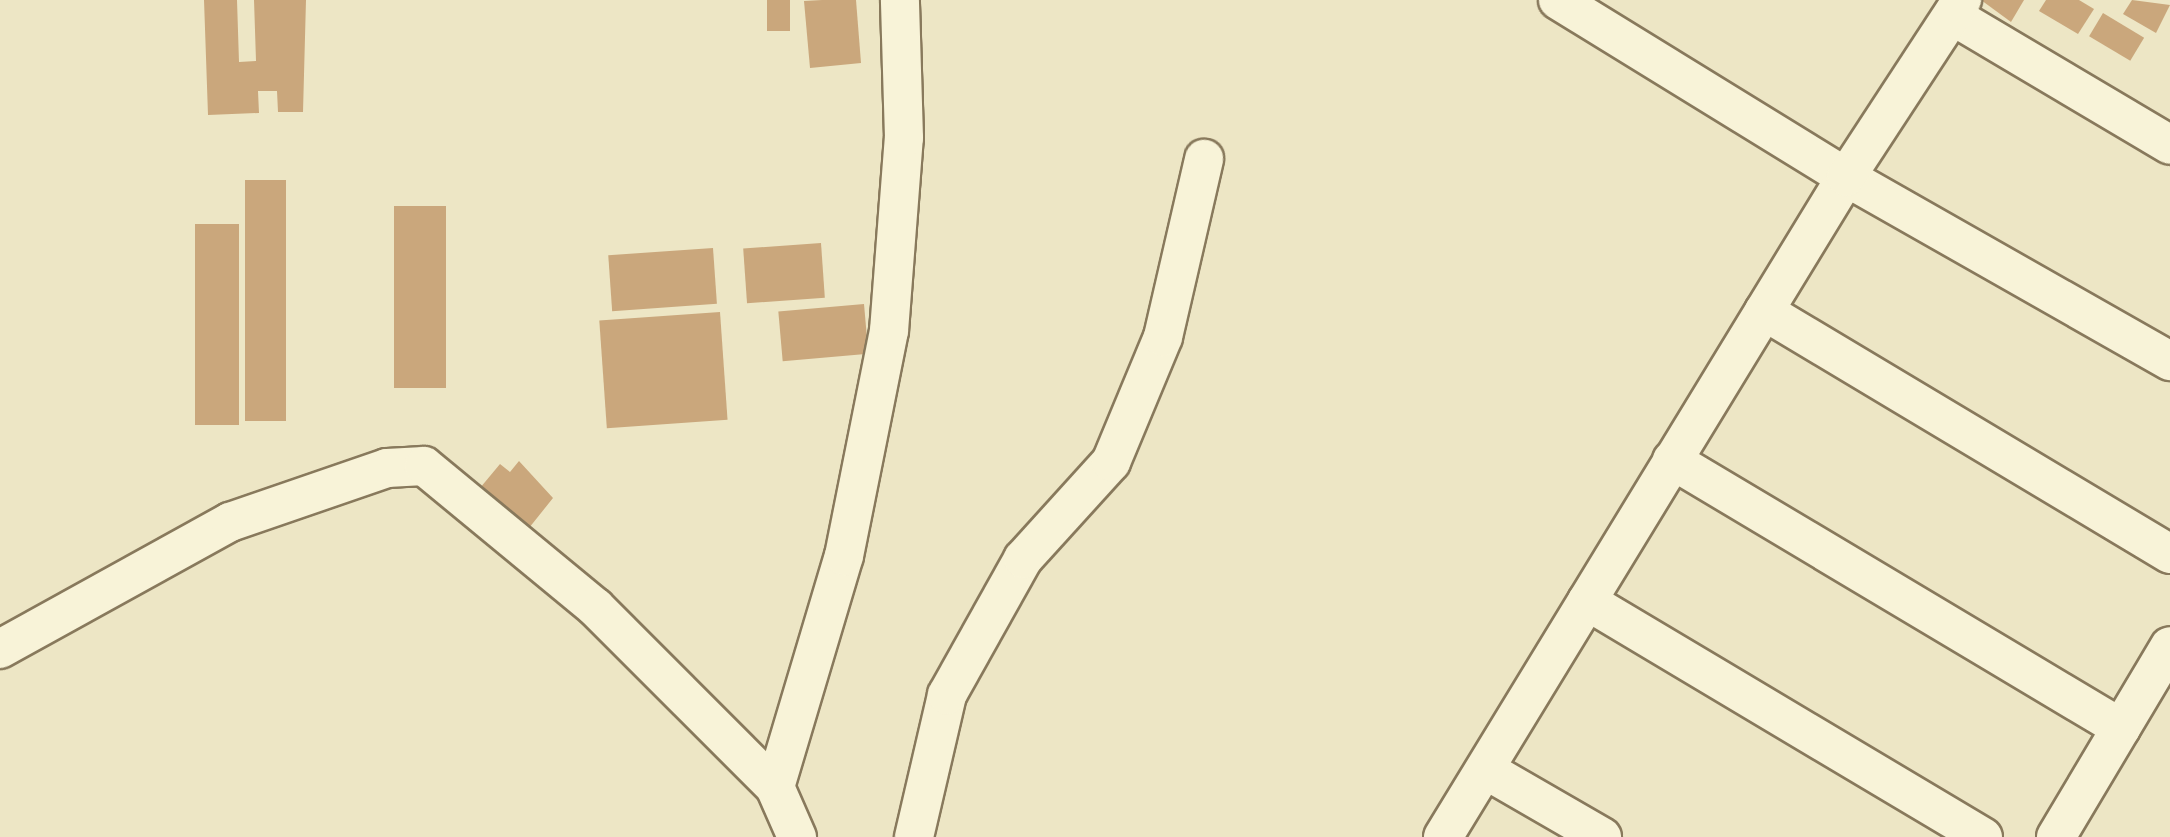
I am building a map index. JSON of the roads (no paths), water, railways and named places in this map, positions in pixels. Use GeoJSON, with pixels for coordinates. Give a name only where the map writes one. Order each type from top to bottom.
{"type":"FeatureCollection","features":[{"type":"Feature","properties":{"kind":"street"},"geometry":{"type":"LineString","coordinates":[[775,786],[844,556],[889,331],[904,138],[900,0]]}},
{"type":"Feature","properties":{"kind":"street"},"geometry":{"type":"LineString","coordinates":[[1558,0],[1846,177],[2170,361]]}},
{"type":"Feature","properties":{"kind":"street"},"geometry":{"type":"LineString","coordinates":[[1443,837],[1846,177],[1958,8],[2170,145]]}},
{"type":"Feature","properties":{"kind":"street"},"geometry":{"type":"LineString","coordinates":[[914,837],[946,695],[1022,560],[1111,462],[1163,337],[1204,159]]}},
{"type":"Feature","properties":{"kind":"street"},"geometry":{"type":"LineString","coordinates":[[1764,311],[2170,554]]}},
{"type":"Feature","properties":{"kind":"street"},"geometry":{"type":"LineString","coordinates":[[1672,460],[2121,728]]}},
{"type":"Feature","properties":{"kind":"street"},"geometry":{"type":"LineString","coordinates":[[0,649],[230,522],[387,468],[424,466],[595,607],[744,763],[775,786],[797,837]]}},
{"type":"Feature","properties":{"kind":"street"},"geometry":{"type":"LineString","coordinates":[[1588,600],[1983,837]]}},
{"type":"Feature","properties":{"kind":"street"},"geometry":{"type":"LineString","coordinates":[[2056,837],[2170,646]]}},
{"type":"Feature","properties":{"kind":"street"},"geometry":{"type":"LineString","coordinates":[[1486,770],[1602,837]]}}]}
